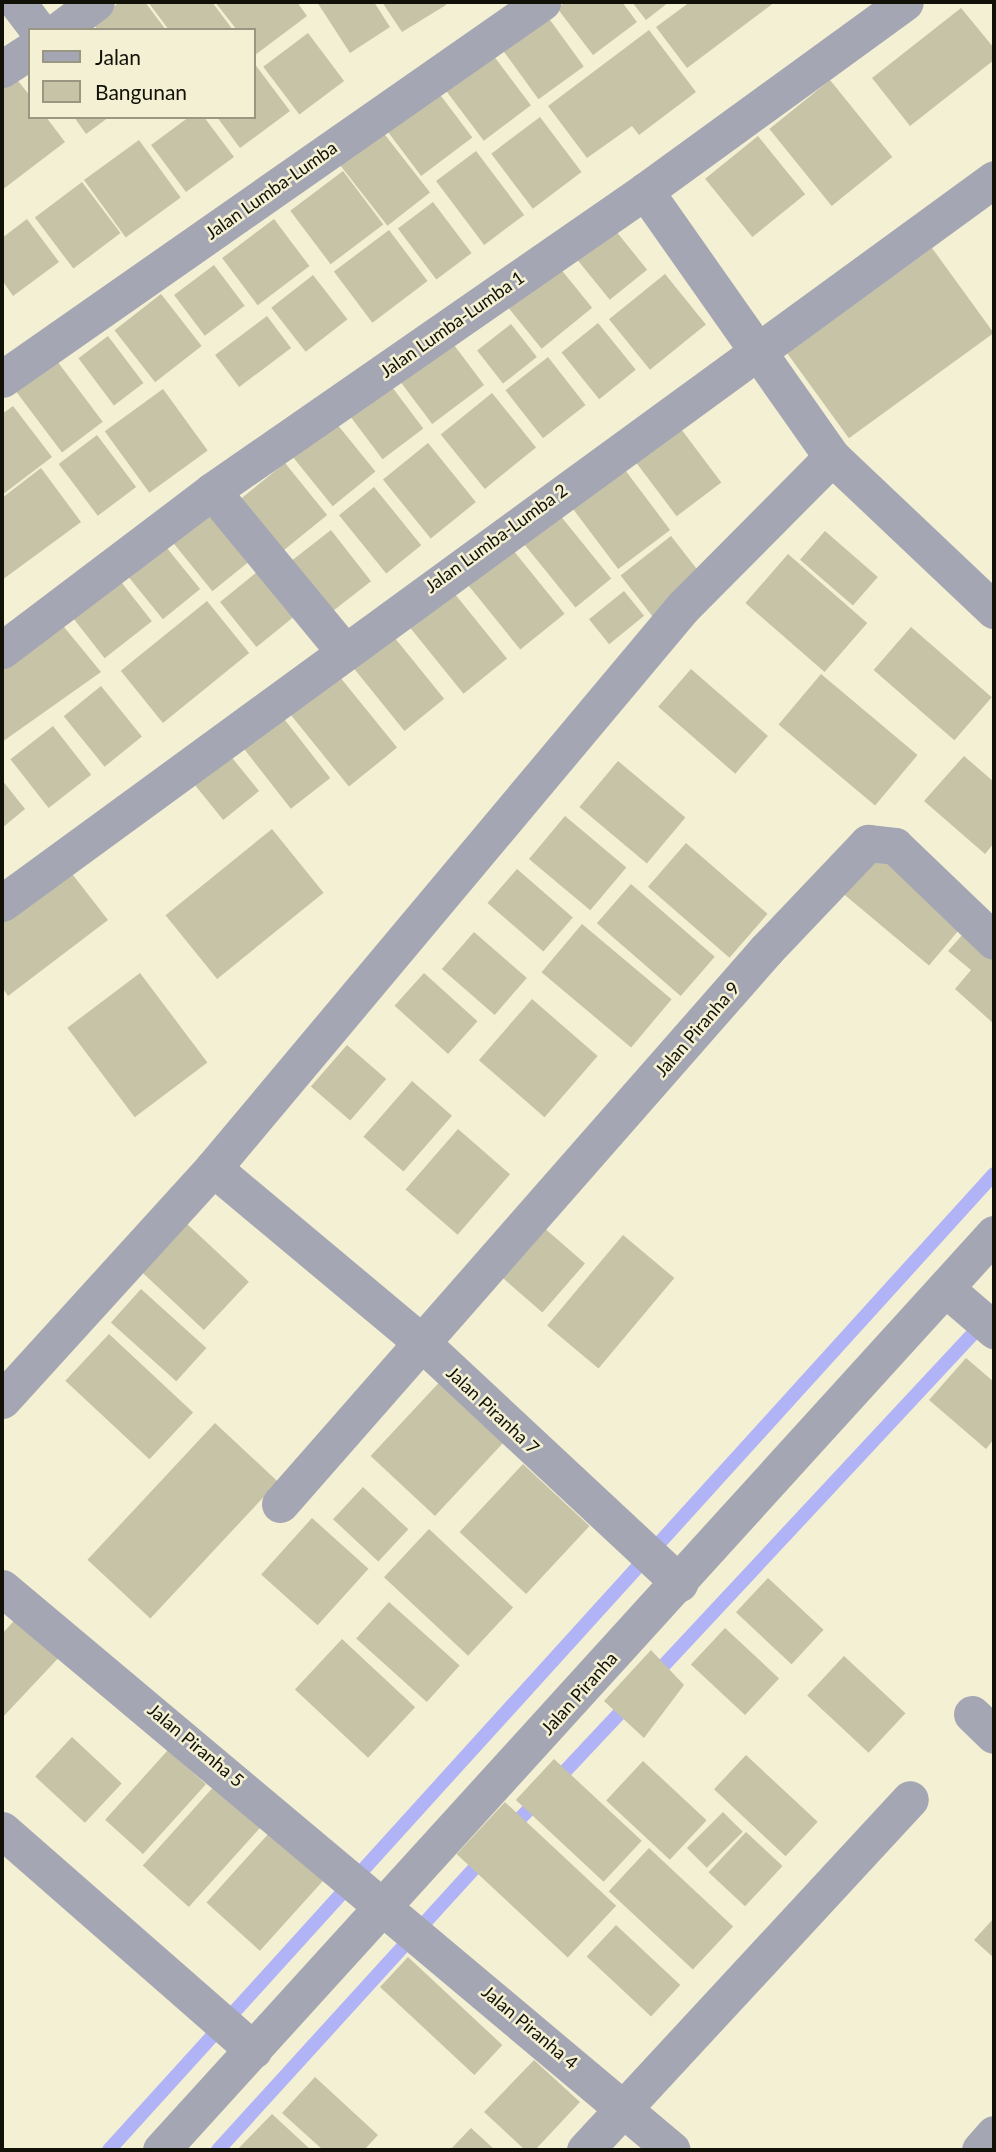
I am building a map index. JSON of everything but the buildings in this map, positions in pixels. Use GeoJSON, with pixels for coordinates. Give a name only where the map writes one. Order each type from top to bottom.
{"type":"FeatureCollection","features":[{"type":"Feature","properties":{"kind":"street"},"geometry":{"type":"LineString","coordinates":[[17,2],[36,28]]}},
{"type":"Feature","properties":{"kind":"street"},"geometry":{"type":"LineString","coordinates":[[62,28],[96,2]]}},
{"type":"Feature","properties":{"kind":"street","name":"Jalan Lumba-Lumba"},"geometry":{"type":"LineString","coordinates":[[2,379],[542,2]]}},
{"type":"Feature","properties":{"kind":"street","name":"Jalan Lumba-Lumba 1"},"geometry":{"type":"LineString","coordinates":[[2,650],[212,491],[645,191],[905,2]]}},
{"type":"Feature","properties":{"kind":"street"},"geometry":{"type":"LineString","coordinates":[[2,69],[28,52]]}},
{"type":"Feature","properties":{"kind":"street","name":"Jalan Lumba-Lumba 2"},"geometry":{"type":"LineString","coordinates":[[2,903],[648,427],[757,357],[994,179]]}},
{"type":"Feature","properties":{"kind":"street"},"geometry":{"type":"LineString","coordinates":[[645,191],[757,357],[832,457],[994,610]]}},
{"type":"Feature","properties":{"kind":"street"},"geometry":{"type":"LineString","coordinates":[[2,1400],[213,1168],[682,608],[778,504],[832,457]]}},
{"type":"Feature","properties":{"kind":"street"},"geometry":{"type":"LineString","coordinates":[[212,491],[343,650]]}},
{"type":"Feature","properties":{"kind":"street","name":"Jalan Piranha 9"},"geometry":{"type":"LineString","coordinates":[[422,1343],[766,950],[868,843],[895,846],[994,941]]}},
{"type":"Feature","properties":{"kind":"street","name":"Jalan Piranha 7"},"geometry":{"type":"LineString","coordinates":[[213,1168],[304,1241],[422,1343],[679,1583]]}},
{"type":"Feature","properties":{"kind":"street","name":"Jalan Piranha"},"geometry":{"type":"LineString","coordinates":[[161,2150],[387,1906],[994,1234]]}},
{"type":"Feature","properties":{"kind":"street"},"geometry":{"type":"LineString","coordinates":[[945,1288],[994,1330]]}},
{"type":"Feature","properties":{"kind":"street"},"geometry":{"type":"LineString","coordinates":[[280,1504],[422,1343]]}},
{"type":"Feature","properties":{"kind":"street","name":"Jalan Piranha 5"},"geometry":{"type":"LineString","coordinates":[[2,1588],[387,1906]]}},
{"type":"Feature","properties":{"kind":"street"},"geometry":{"type":"LineString","coordinates":[[585,2150],[910,1799]]}},
{"type":"Feature","properties":{"kind":"street"},"geometry":{"type":"LineString","coordinates":[[2,1830],[253,2050]]}},
{"type":"Feature","properties":{"kind":"street","name":"Jalan Piranha 4"},"geometry":{"type":"LineString","coordinates":[[387,1906],[672,2150]]}},
{"type":"Feature","properties":{"kind":"street"},"geometry":{"type":"LineString","coordinates":[[980,2150],[994,2134]]}},
{"type":"Feature","properties":{"kind":"waterway"},"geometry":{"type":"LineString","coordinates":[[109,2150],[994,1174]]}},
{"type":"Feature","properties":{"kind":"waterway"},"geometry":{"type":"LineString","coordinates":[[652,1678],[984,1322]]}},
{"type":"Feature","properties":{"kind":"waterway"},"geometry":{"type":"LineString","coordinates":[[554,1783],[631,1701]]}},
{"type":"Feature","properties":{"kind":"waterway"},"geometry":{"type":"LineString","coordinates":[[508,1831],[540,1798]]}},
{"type":"Feature","properties":{"kind":"waterway"},"geometry":{"type":"LineString","coordinates":[[218,2150],[485,1857]]}}]}
